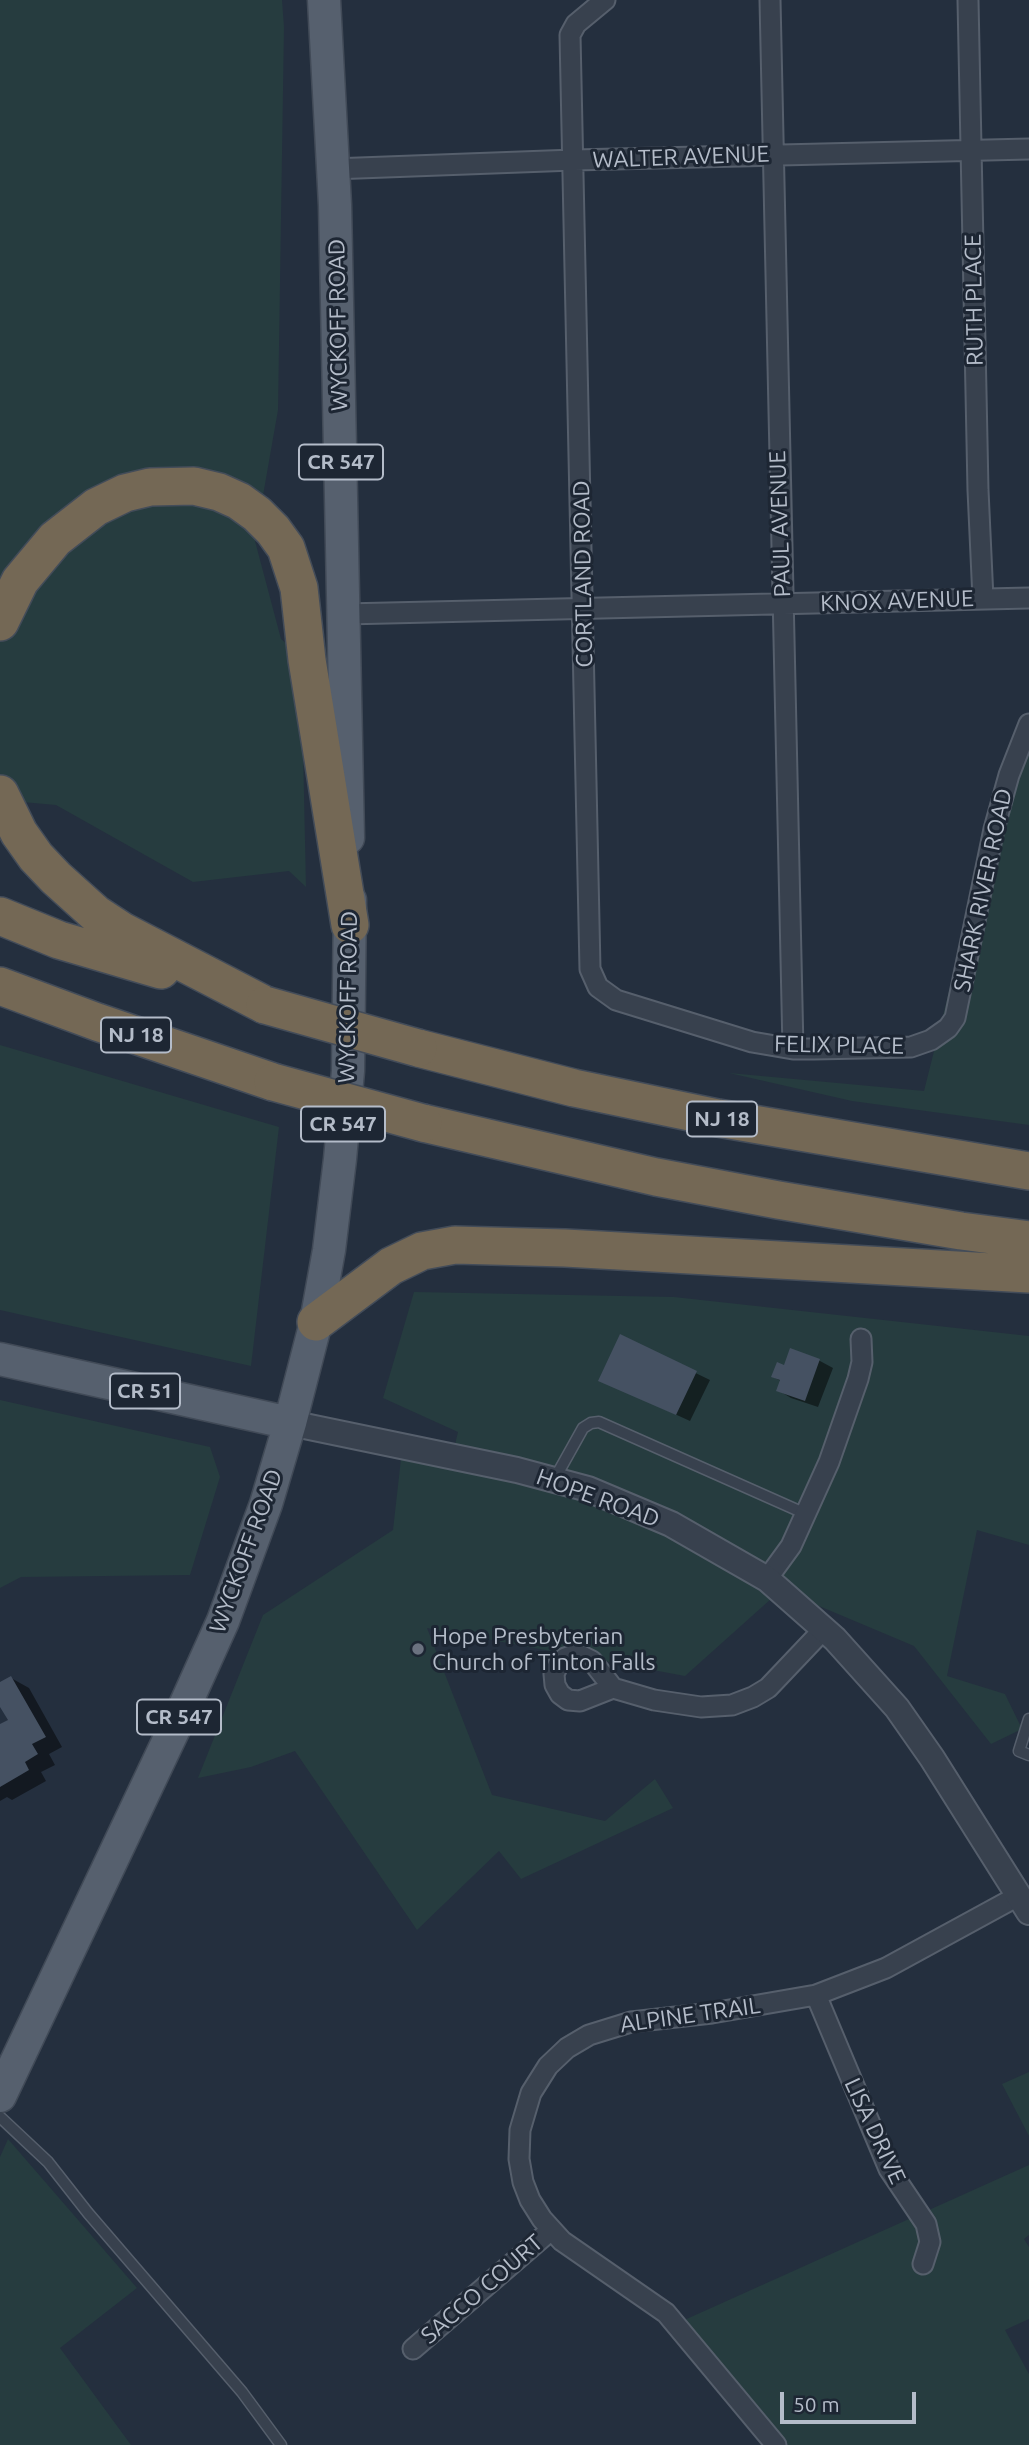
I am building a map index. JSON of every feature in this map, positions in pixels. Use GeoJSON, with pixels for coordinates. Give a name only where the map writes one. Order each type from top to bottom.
{"type":"FeatureCollection","features":[{"type":"Feature","properties":{"kind":"highway"},"geometry":{"type":"LineString","coordinates":[[0,622],[20,581],[55,539],[96,508],[125,493],[150,486],[194,486],[219,492],[257,514],[286,548],[299,588],[307,660],[350,925]]}},
{"type":"Feature","properties":{"kind":"highway"},"geometry":{"type":"LineString","coordinates":[[0,794],[19,833],[36,857],[96,915],[253,998]]}},
{"type":"Feature","properties":{"kind":"highway","name":"NJ 18"},"geometry":{"type":"LineString","coordinates":[[0,916],[59,940],[418,1048],[574,1088],[718,1118],[1029,1171]]}},
{"type":"Feature","properties":{"kind":"highway","name":"NJ 18"},"geometry":{"type":"LineString","coordinates":[[0,986],[273,1082],[422,1123],[590,1163],[737,1193],[1029,1240]]}},
{"type":"Feature","properties":{"kind":"highway"},"geometry":{"type":"LineString","coordinates":[[316,1322],[408,1256],[422,1251],[473,1244],[1029,1274]]}},
{"type":"Feature","properties":{"kind":"main road","name":"WYCKOFF ROAD"},"geometry":{"type":"LineString","coordinates":[[0,2096],[223,1621],[266,1504],[290,1423],[316,1322],[329,1250],[348,1071],[350,925],[335,205],[324,0]]}},
{"type":"Feature","properties":{"kind":"main road","name":"HOPE ROAD"},"geometry":{"type":"LineString","coordinates":[[0,1359],[290,1423]]}},
{"type":"Feature","properties":{"kind":"street","name":"CORTLAND ROAD"},"geometry":{"type":"LineString","coordinates":[[598,987],[590,969],[570,35],[576,24],[605,0]]}},
{"type":"Feature","properties":{"kind":"street","name":"PAUL AVENUE"},"geometry":{"type":"LineString","coordinates":[[770,0],[778,461],[793,1049]]}},
{"type":"Feature","properties":{"kind":"street","name":"RUTH PLACE"},"geometry":{"type":"LineString","coordinates":[[968,0],[978,490],[983,599]]}},
{"type":"Feature","properties":{"kind":"street","name":"WALTER AVENUE"},"geometry":{"type":"LineString","coordinates":[[332,169],[1029,149]]}},
{"type":"Feature","properties":{"kind":"street","name":"KNOX AVENUE"},"geometry":{"type":"LineString","coordinates":[[345,614],[1029,598]]}},
{"type":"Feature","properties":{"kind":"street","name":"SHARK RIVER ROAD"},"geometry":{"type":"LineString","coordinates":[[955,1018],[994,829],[1009,775],[1029,724]]}},
{"type":"Feature","properties":{"kind":"street","name":"FELIX PLACE"},"geometry":{"type":"LineString","coordinates":[[598,987],[616,1000],[752,1042],[793,1049],[911,1047],[931,1040],[948,1028],[955,1018]]}},
{"type":"Feature","properties":{"kind":"street"},"geometry":{"type":"LineString","coordinates":[[767,1579],[791,1546],[829,1462],[858,1379],[862,1362],[862,1339]]}},
{"type":"Feature","properties":{"kind":"street","name":"HOPE ROAD"},"geometry":{"type":"LineString","coordinates":[[290,1423],[517,1470],[588,1489],[671,1524],[767,1579],[824,1629],[897,1708],[932,1758],[1024,1904]]}},
{"type":"Feature","properties":{"kind":"street"},"geometry":{"type":"LineString","coordinates":[[613,1688],[666,1702],[701,1707],[732,1705],[753,1698],[768,1688],[824,1629]]}},
{"type":"Feature","properties":{"kind":"street","name":"ALPINE TRAIL"},"geometry":{"type":"LineString","coordinates":[[776,2445],[666,2313],[562,2241],[530,2200],[523,2182],[519,2143],[525,2108],[531,2093],[548,2066],[567,2048],[589,2035],[631,2022],[712,2013],[816,1995],[886,1968],[1024,1904]]}},
{"type":"Feature","properties":{"kind":"street","name":"LISA DRIVE"},"geometry":{"type":"LineString","coordinates":[[816,1995],[890,2169],[926,2224],[930,2242],[923,2264]]}},
{"type":"Feature","properties":{"kind":"street","name":"SACCO COURT"},"geometry":{"type":"LineString","coordinates":[[413,2348],[551,2230]]}},
{"type":"Feature","properties":{"kind":"lane"},"geometry":{"type":"LineString","coordinates":[[554,1480],[583,1428],[599,1422],[806,1514]]}},
{"type":"Feature","properties":{"kind":"lane"},"geometry":{"type":"LineString","coordinates":[[1029,1719],[1019,1751],[1029,1755]]}},
{"type":"Feature","properties":{"kind":"lane"},"geometry":{"type":"LineString","coordinates":[[0,2117],[48,2162],[88,2213],[242,2392],[281,2445]]}},
{"type":"Feature","properties":{"kind":"green space"},"geometry":{"type":"Polygon","coordinates":[[[0,0],[282,0],[284,27],[278,410],[255,541],[281,639],[301,656],[306,887],[289,871],[193,882],[56,805],[0,800],[0,0]]]}},
{"type":"Feature","properties":{"kind":"green space"},"geometry":{"type":"Polygon","coordinates":[[[1029,736],[1029,1125],[852,1101],[729,1073],[924,1091],[995,808],[1029,736]]]}},
{"type":"Feature","properties":{"kind":"green space"},"geometry":{"type":"Polygon","coordinates":[[[0,1045],[279,1127],[251,1366],[0,1310],[0,1045]]]}},
{"type":"Feature","properties":{"kind":"green space"},"geometry":{"type":"Polygon","coordinates":[[[414,1292],[674,1297],[1029,1336],[1029,1545],[977,1530],[947,1676],[1005,1694],[1022,1729],[991,1744],[914,1646],[781,1590],[685,1676],[427,1628],[492,1795],[605,1821],[655,1779],[673,1808],[521,1879],[499,1851],[417,1930],[295,1751],[251,1767],[198,1778],[263,1615],[393,1530],[402,1450],[452,1457],[458,1432],[383,1398],[414,1292]]]}},
{"type":"Feature","properties":{"kind":"green space"},"geometry":{"type":"Polygon","coordinates":[[[0,1400],[210,1447],[220,1477],[190,1575],[21,1577],[0,1588],[0,1400]]]}},
{"type":"Feature","properties":{"kind":"green space"},"geometry":{"type":"Polygon","coordinates":[[[1029,2072],[1029,2136],[1002,2084],[1029,2072]]]}},
{"type":"Feature","properties":{"kind":"green space"},"geometry":{"type":"Polygon","coordinates":[[[8,2139],[137,2288],[60,2348],[131,2445],[0,2445],[0,2157],[8,2139]]]}},
{"type":"Feature","properties":{"kind":"green space"},"geometry":{"type":"Polygon","coordinates":[[[1029,2165],[1029,2235],[1024,2239],[1029,2247],[1029,2319],[1005,2330],[1029,2374],[1029,2445],[779,2445],[671,2326],[1029,2165]]]}},
{"type":"Feature","properties":{"kind":"building"},"geometry":{"type":"Polygon","coordinates":[[[620,1334],[697,1371],[676,1415],[598,1381],[620,1334]]]}},
{"type":"Feature","properties":{"kind":"building"},"geometry":{"type":"Polygon","coordinates":[[[790,1348],[820,1359],[805,1401],[776,1391],[780,1380],[771,1377],[777,1362],[784,1365],[790,1348]]]}},
{"type":"Feature","properties":{"kind":"building"},"geometry":{"type":"Polygon","coordinates":[[[11,1676],[46,1737],[32,1744],[38,1754],[25,1762],[29,1770],[0,1787],[0,1724],[8,1720],[0,1707],[0,1682],[11,1676]]]}},
{"type":"Feature","properties":{"kind":"place","name":"Hope Presbyterian Church of Tinton Falls"},"geometry":{"type":"Point","coordinates":[418,1649]}}]}
